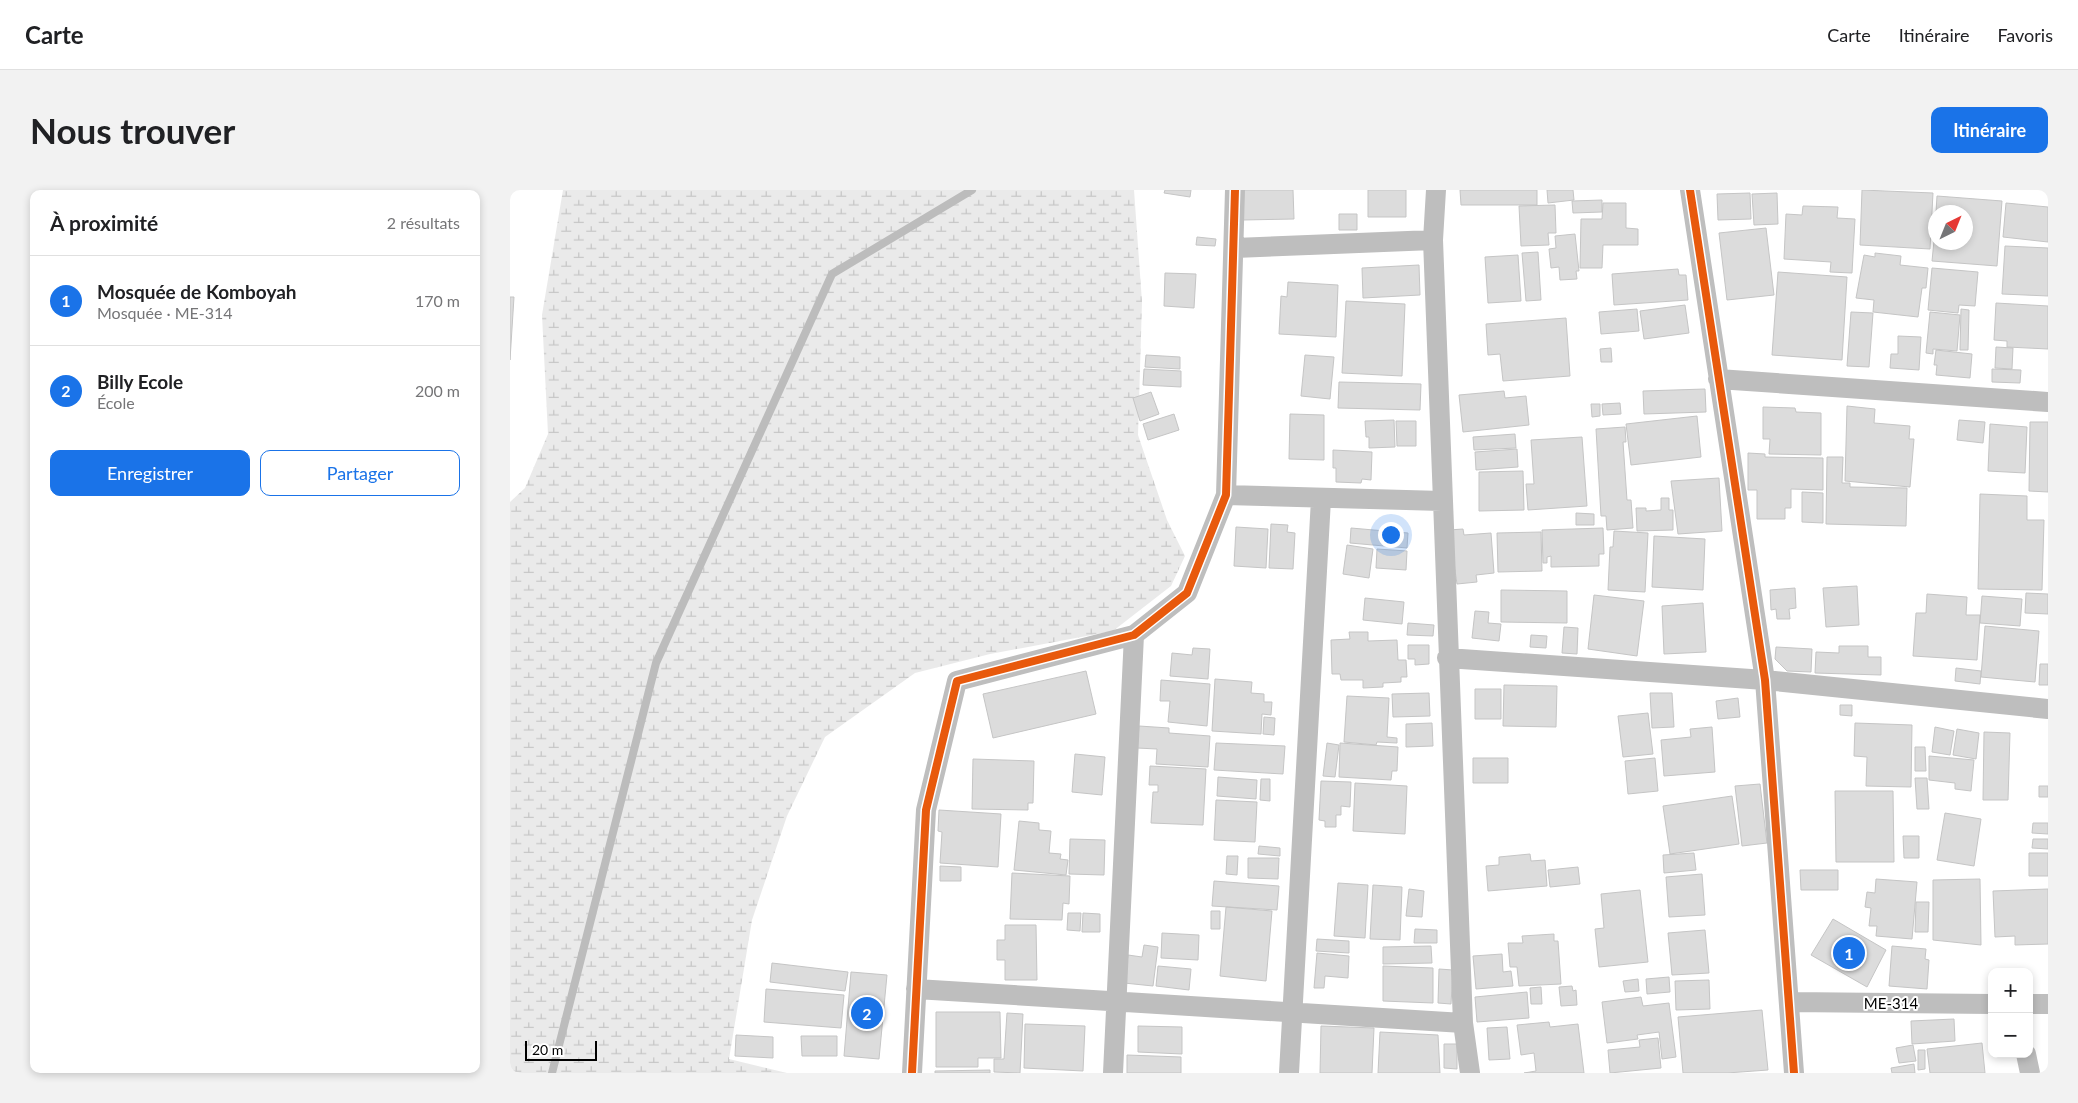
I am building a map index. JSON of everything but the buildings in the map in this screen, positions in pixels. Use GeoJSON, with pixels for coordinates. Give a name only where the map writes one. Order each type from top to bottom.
{"type":"FeatureCollection","features":[{"type":"Feature","properties":{"kind":"street"},"geometry":{"type":"LineString","coordinates":[[912,1073],[926,810],[957,682],[1134,635],[1187,593],[1226,496],[1236,190]]}},
{"type":"Feature","properties":{"kind":"street"},"geometry":{"type":"LineString","coordinates":[[1436,190],[1433,240],[1447,658],[1463,1023],[1470,1073]]}},
{"type":"Feature","properties":{"kind":"street"},"geometry":{"type":"LineString","coordinates":[[1690,190],[1765,680],[1794,1073]]}},
{"type":"Feature","properties":{"kind":"street"},"geometry":{"type":"LineString","coordinates":[[1235,248],[1433,240]]}},
{"type":"Feature","properties":{"kind":"street"},"geometry":{"type":"LineString","coordinates":[[1718,379],[2048,402]]}},
{"type":"Feature","properties":{"kind":"street"},"geometry":{"type":"LineString","coordinates":[[1226,496],[1442,501]]}},
{"type":"Feature","properties":{"kind":"street"},"geometry":{"type":"LineString","coordinates":[[1289,1073],[1320,499]]}},
{"type":"Feature","properties":{"kind":"street"},"geometry":{"type":"LineString","coordinates":[[1113,1073],[1134,635]]}},
{"type":"Feature","properties":{"kind":"street"},"geometry":{"type":"LineString","coordinates":[[1447,658],[1765,680],[2048,709]]}},
{"type":"Feature","properties":{"kind":"street"},"geometry":{"type":"LineString","coordinates":[[916,989],[1463,1023]]}},
{"type":"Feature","properties":{"kind":"street","name":"ME-314"},"geometry":{"type":"LineString","coordinates":[[1790,1002],[1988,1004]]}},
{"type":"Feature","properties":{"kind":"street"},"geometry":{"type":"LineString","coordinates":[[2033,1004],[2048,1004]]}},
{"type":"Feature","properties":{"kind":"street"},"geometry":{"type":"LineString","coordinates":[[2027,1058],[2030,1073]]}},
{"type":"Feature","properties":{"kind":"green space"},"geometry":{"type":"Polygon","coordinates":[[[563,190],[1134,190],[1142,302],[1138,435],[1167,520],[1185,556],[1171,586],[1113,631],[990,654],[915,673],[825,737],[787,816],[752,920],[729,1059],[787,1073],[510,1073],[510,502],[525,488],[548,434],[542,315],[563,190]]]}},
{"type":"Feature","properties":{"kind":"waterway"},"geometry":{"type":"LineString","coordinates":[[552,1073],[656,663],[832,274],[972,190]]}},
{"type":"Feature","properties":{"kind":"cycle path"},"geometry":{"type":"LineString","coordinates":[[912,1073],[926,810],[957,681],[1134,635],[1187,593],[1226,495],[1235,190]]}},
{"type":"Feature","properties":{"kind":"cycle path"},"geometry":{"type":"LineString","coordinates":[[1690,190],[1765,680],[1794,1073]]}},
{"type":"Feature","properties":{"kind":"place","name":"Mosquée de Komboyah"},"geometry":{"type":"Point","coordinates":[1849,953]}},
{"type":"Feature","properties":{"kind":"place","name":"Billy Ecole"},"geometry":{"type":"Point","coordinates":[867,1013]}}]}
